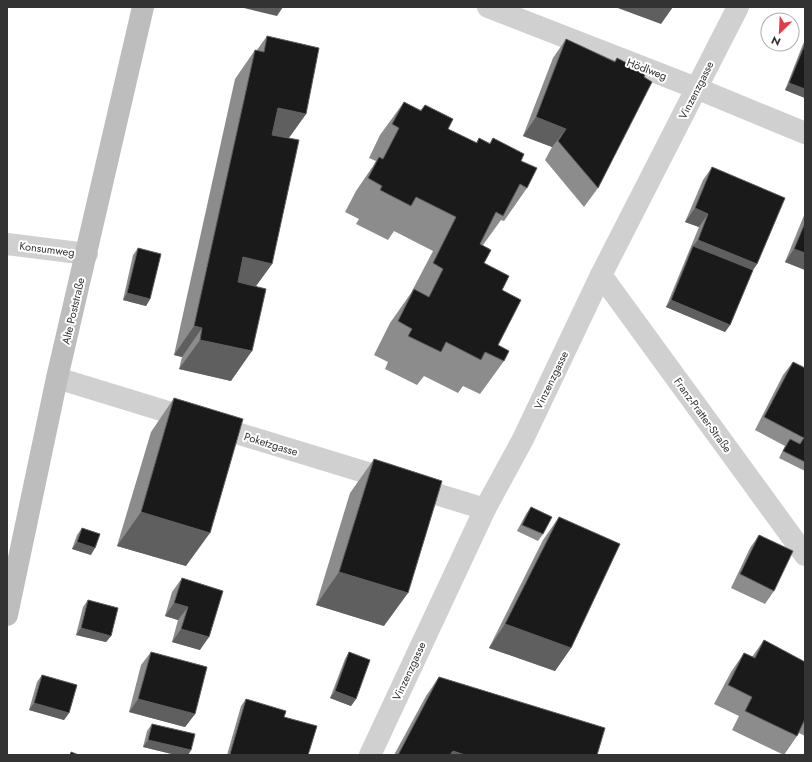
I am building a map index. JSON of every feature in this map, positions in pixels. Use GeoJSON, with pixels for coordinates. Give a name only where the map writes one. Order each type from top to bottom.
{"type":"FeatureCollection","features":[{"type":"Feature","properties":{"kind":"main road","name":"Alte Poststraße"},"geometry":{"type":"LineString","coordinates":[[7,615],[11,582],[143,7]]}},
{"type":"Feature","properties":{"kind":"street","name":"Hödlweg"},"geometry":{"type":"LineString","coordinates":[[488,7],[696,88],[805,133]]}},
{"type":"Feature","properties":{"kind":"street","name":"Vinzenzgasse"},"geometry":{"type":"LineString","coordinates":[[370,755],[485,509],[523,439],[602,275],[738,7]]}},
{"type":"Feature","properties":{"kind":"street","name":"Konsumweg"},"geometry":{"type":"LineString","coordinates":[[7,244],[87,254]]}},
{"type":"Feature","properties":{"kind":"street","name":"Franz-Pratter-Straße"},"geometry":{"type":"LineString","coordinates":[[602,275],[805,555]]}},
{"type":"Feature","properties":{"kind":"street","name":"Poketzgasse"},"geometry":{"type":"LineString","coordinates":[[57,378],[485,509]]}},
{"type":"Feature","properties":{"kind":"building"},"geometry":{"type":"Polygon","coordinates":[[[267,36],[319,48],[306,114],[278,108],[272,135],[299,140],[272,264],[243,257],[238,282],[266,289],[252,351],[200,340],[202,328],[194,326],[255,50],[264,52],[267,36]]]}},
{"type":"Feature","properties":{"kind":"building"},"geometry":{"type":"Polygon","coordinates":[[[566,39],[615,62],[617,58],[646,73],[644,77],[652,82],[598,188],[558,141],[566,129],[536,117],[566,39]]]}},
{"type":"Feature","properties":{"kind":"building"},"geometry":{"type":"Polygon","coordinates":[[[805,44],[805,89],[789,83],[805,44]]]}},
{"type":"Feature","properties":{"kind":"building"},"geometry":{"type":"Polygon","coordinates":[[[404,102],[421,111],[425,105],[453,119],[448,129],[477,143],[479,138],[490,144],[493,138],[524,154],[521,161],[537,168],[527,188],[520,184],[503,216],[496,212],[480,244],[491,250],[484,263],[509,276],[502,290],[521,300],[498,345],[509,351],[504,361],[485,352],[481,360],[446,342],[441,352],[408,336],[412,329],[398,321],[414,289],[429,297],[443,269],[433,263],[456,217],[416,197],[411,206],[380,190],[382,186],[368,178],[379,157],[383,159],[399,128],[392,124],[404,102]]]}},
{"type":"Feature","properties":{"kind":"building"},"geometry":{"type":"Polygon","coordinates":[[[712,167],[785,198],[757,264],[698,240],[708,214],[695,208],[712,167]]]}},
{"type":"Feature","properties":{"kind":"building"},"geometry":{"type":"Polygon","coordinates":[[[805,223],[805,253],[794,249],[805,223]]]}},
{"type":"Feature","properties":{"kind":"building"},"geometry":{"type":"Polygon","coordinates":[[[693,246],[753,270],[730,325],[671,300],[693,246]]]}},
{"type":"Feature","properties":{"kind":"building"},"geometry":{"type":"Polygon","coordinates":[[[138,248],[161,254],[150,299],[127,293],[138,248]]]}},
{"type":"Feature","properties":{"kind":"building"},"geometry":{"type":"Polygon","coordinates":[[[793,362],[805,368],[804,438],[764,417],[793,362]]]}},
{"type":"Feature","properties":{"kind":"building"},"geometry":{"type":"Polygon","coordinates":[[[174,398],[243,419],[210,533],[141,512],[174,398]]]}},
{"type":"Feature","properties":{"kind":"building"},"geometry":{"type":"Polygon","coordinates":[[[805,436],[805,462],[783,451],[790,439],[800,444],[805,436]]]}},
{"type":"Feature","properties":{"kind":"building"},"geometry":{"type":"Polygon","coordinates":[[[374,459],[442,481],[408,593],[339,572],[374,459]]]}},
{"type":"Feature","properties":{"kind":"building"},"geometry":{"type":"Polygon","coordinates":[[[531,507],[552,517],[543,534],[522,525],[531,507]]]}},
{"type":"Feature","properties":{"kind":"building"},"geometry":{"type":"Polygon","coordinates":[[[559,517],[620,544],[571,648],[505,624],[559,517]]]}},
{"type":"Feature","properties":{"kind":"building"},"geometry":{"type":"Polygon","coordinates":[[[82,528],[100,534],[95,548],[77,542],[82,528]]]}},
{"type":"Feature","properties":{"kind":"building"},"geometry":{"type":"Polygon","coordinates":[[[759,535],[793,551],[774,591],[740,574],[759,535]]]}},
{"type":"Feature","properties":{"kind":"building"},"geometry":{"type":"Polygon","coordinates":[[[182,578],[223,591],[209,637],[181,629],[188,607],[174,603],[182,578]]]}},
{"type":"Feature","properties":{"kind":"building"},"geometry":{"type":"Polygon","coordinates":[[[88,600],[118,608],[111,636],[81,628],[88,600]]]}},
{"type":"Feature","properties":{"kind":"building"},"geometry":{"type":"Polygon","coordinates":[[[764,640],[805,662],[805,719],[797,736],[745,711],[752,697],[728,685],[744,653],[755,658],[764,640]]]}},
{"type":"Feature","properties":{"kind":"building"},"geometry":{"type":"Polygon","coordinates":[[[151,652],[207,667],[195,714],[138,699],[151,652]]]}},
{"type":"Feature","properties":{"kind":"building"},"geometry":{"type":"Polygon","coordinates":[[[349,652],[370,660],[356,699],[335,691],[349,652]]]}},
{"type":"Feature","properties":{"kind":"building"},"geometry":{"type":"Polygon","coordinates":[[[42,675],[77,685],[69,713],[34,703],[42,675]]]}},
{"type":"Feature","properties":{"kind":"building"},"geometry":{"type":"Polygon","coordinates":[[[439,677],[605,728],[597,755],[465,755],[453,751],[450,755],[398,755],[439,677]]]}},
{"type":"Feature","properties":{"kind":"building"},"geometry":{"type":"Polygon","coordinates":[[[246,699],[286,711],[284,717],[317,726],[308,755],[230,754],[246,699]]]}},
{"type":"Feature","properties":{"kind":"building"},"geometry":{"type":"Polygon","coordinates":[[[152,724],[195,734],[191,750],[148,740],[152,724]]]}},
{"type":"Feature","properties":{"kind":"building"},"geometry":{"type":"Polygon","coordinates":[[[71,752],[79,755],[70,755],[71,752]]]}}]}
